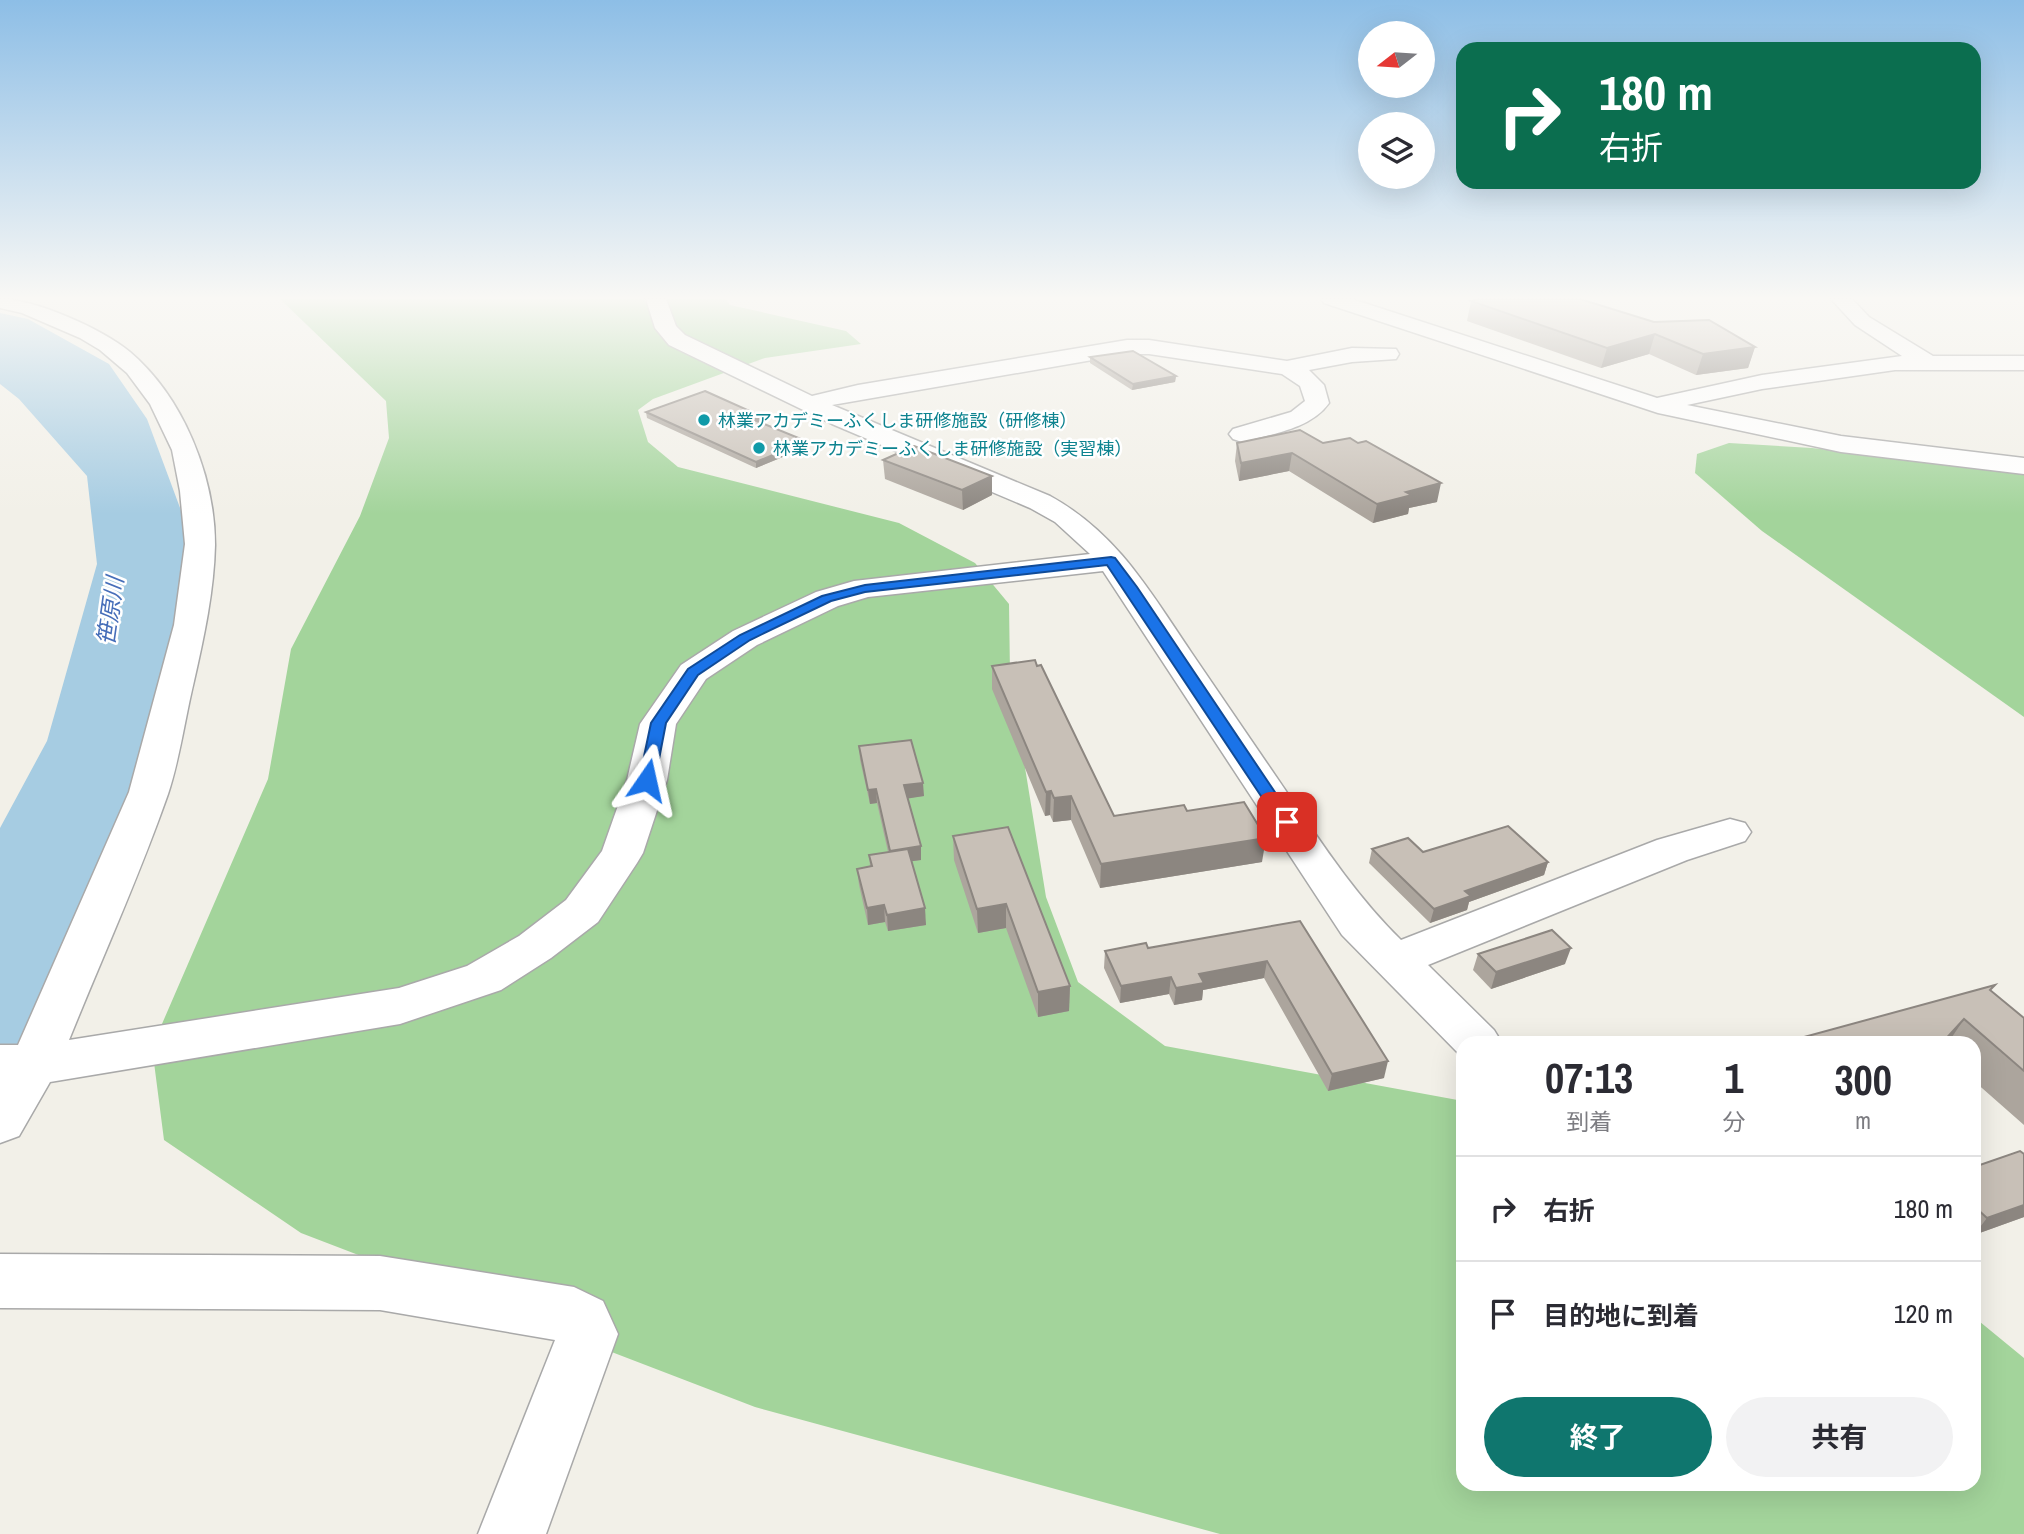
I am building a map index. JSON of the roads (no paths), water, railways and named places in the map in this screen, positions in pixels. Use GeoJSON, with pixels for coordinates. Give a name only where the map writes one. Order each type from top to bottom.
{"type":"FeatureCollection","features":[{"type":"Feature","properties":{"kind":"street"},"geometry":{"type":"LineString","coordinates":[[0,1121],[15,1064],[149,792],[190,625],[200,544],[194,491],[185,450],[162,403],[137,371]]}},
{"type":"Feature","properties":{"kind":"street"},"geometry":{"type":"LineString","coordinates":[[740,371],[809,404],[1051,507],[1097,543],[1131,587],[1301,844],[1358,924],[1470,1036]]}},
{"type":"Feature","properties":{"kind":"street"},"geometry":{"type":"LineString","coordinates":[[809,404],[858,392],[987,371]]}},
{"type":"Feature","properties":{"kind":"street"},"geometry":{"type":"LineString","coordinates":[[1242,434],[1300,417],[1317,403],[1317,393],[1308,380],[1292,371]]}},
{"type":"Feature","properties":{"kind":"street"},"geometry":{"type":"LineString","coordinates":[[1549,371],[1658,406],[1841,444],[2024,466]]}},
{"type":"Feature","properties":{"kind":"street"},"geometry":{"type":"LineString","coordinates":[[1658,406],[1762,382],[1834,371]]}},
{"type":"Feature","properties":{"kind":"street"},"geometry":{"type":"LineString","coordinates":[[15,1064],[400,1006],[484,978],[535,947],[582,911],[622,853],[647,780],[659,723],[693,672],[745,638],[839,595],[877,587],[1111,561]]}},
{"type":"Feature","properties":{"kind":"street"},"geometry":{"type":"LineString","coordinates":[[1393,961],[1672,850],[1730,832]]}},
{"type":"Feature","properties":{"kind":"street"},"geometry":{"type":"LineString","coordinates":[[0,1281],[380,1283],[573,1315],[582,1321],[589,1334],[512,1534]]}},
{"type":"Feature","properties":{"kind":"water","name":"笹原川"},"geometry":{"type":"Polygon","coordinates":[[[0,371],[114,371],[147,419],[192,540],[180,675],[0,1106],[0,828],[47,741],[97,564],[87,476],[19,399],[0,384],[0,371]]]}},
{"type":"Feature","properties":{"kind":"place","name":"林業アカデミーふくしま研修施設（研修棟）"},"geometry":{"type":"Point","coordinates":[704,420]}},
{"type":"Feature","properties":{"kind":"place","name":"林業アカデミーふくしま研修施設（実習棟）"},"geometry":{"type":"Point","coordinates":[759,448]}}]}
